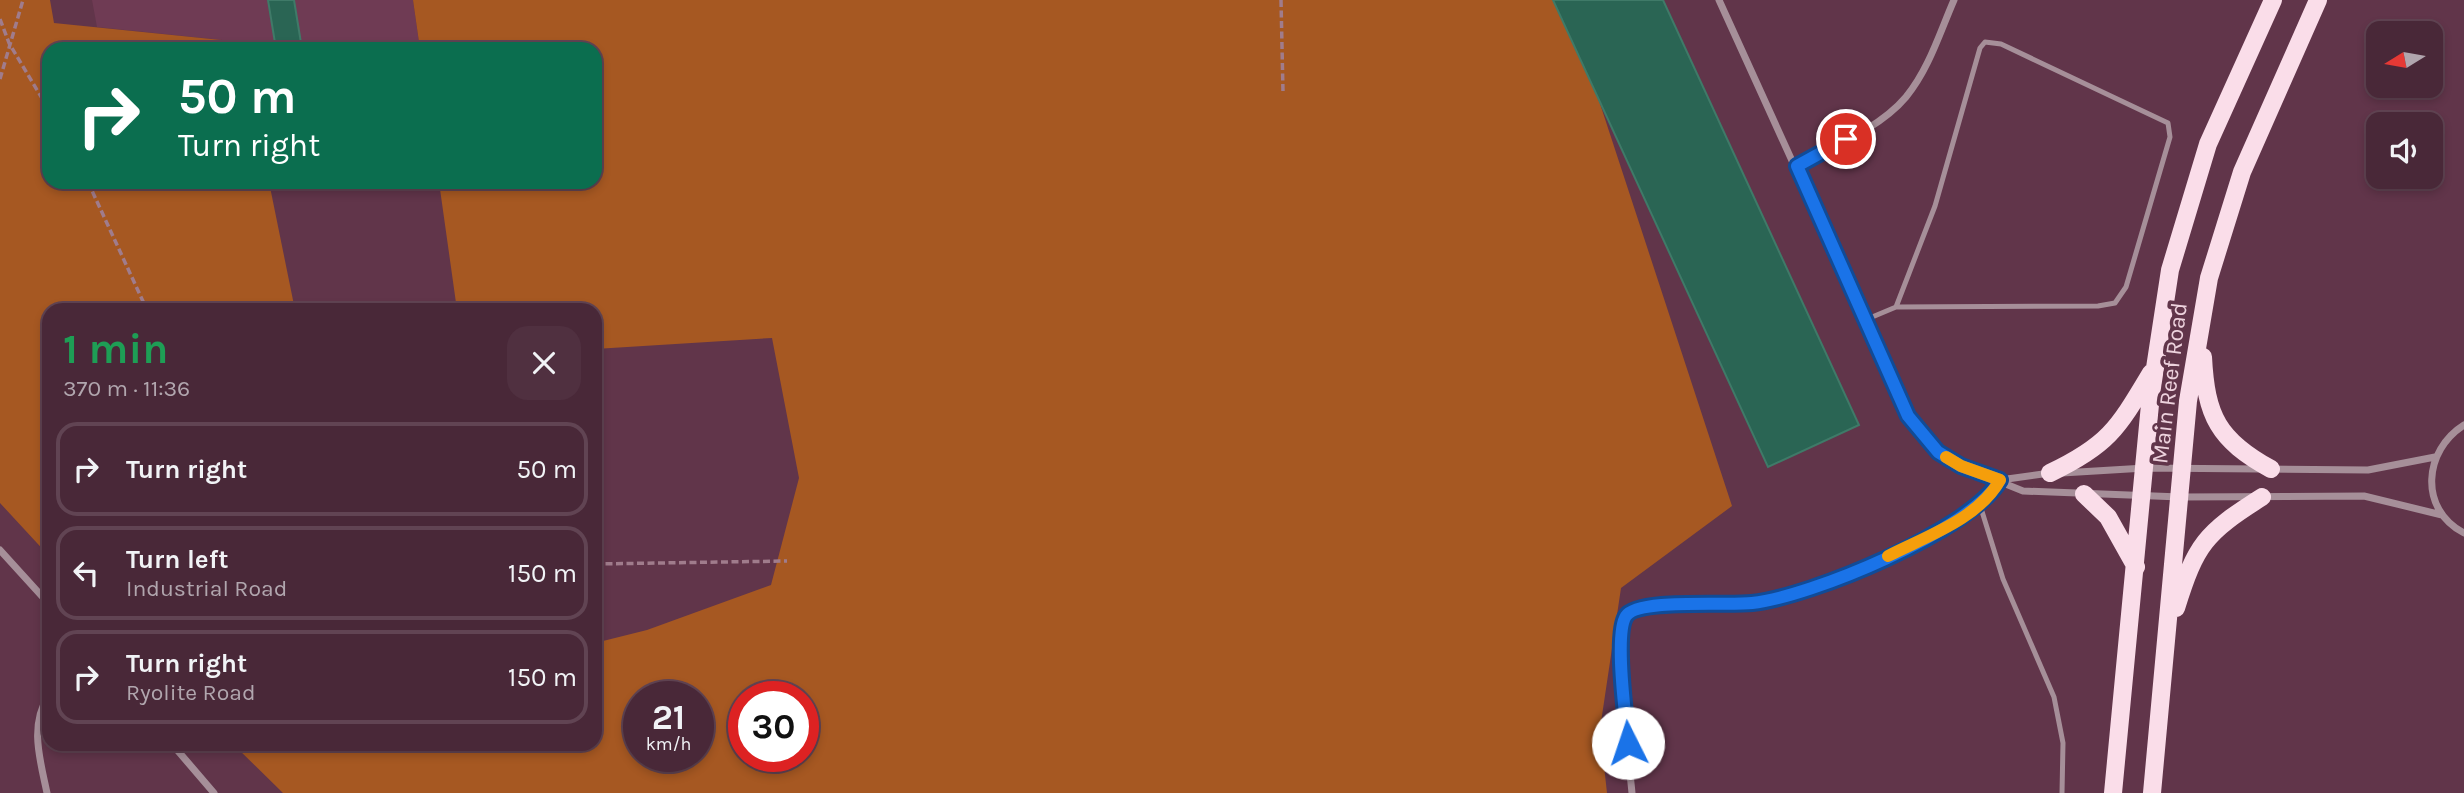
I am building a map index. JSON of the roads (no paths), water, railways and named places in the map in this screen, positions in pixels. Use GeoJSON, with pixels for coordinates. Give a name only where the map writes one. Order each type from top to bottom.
{"type":"FeatureCollection","features":[{"type":"Feature","properties":{"kind":"main road","name":"Main Reef Road"},"geometry":{"type":"LineString","coordinates":[[2113,793],[2154,368],[2170,270],[2208,144],[2273,0]]}},
{"type":"Feature","properties":{"kind":"main road","name":"Main Reef Road"},"geometry":{"type":"LineString","coordinates":[[2152,793],[2182,468],[2201,319],[2209,278],[2242,172],[2318,0]]}},
{"type":"Feature","properties":{"kind":"main road"},"geometry":{"type":"LineString","coordinates":[[2201,319],[2204,392],[2210,411],[2220,431],[2235,447],[2271,469]]}},
{"type":"Feature","properties":{"kind":"main road"},"geometry":{"type":"LineString","coordinates":[[2050,473],[2085,456],[2105,442],[2118,428],[2154,368]]}},
{"type":"Feature","properties":{"kind":"main road"},"geometry":{"type":"LineString","coordinates":[[2084,494],[2108,517],[2136,566]]}},
{"type":"Feature","properties":{"kind":"main road"},"geometry":{"type":"LineString","coordinates":[[2167,636],[2197,551],[2211,531],[2262,497]]}},
{"type":"Feature","properties":{"kind":"street"},"geometry":{"type":"LineString","coordinates":[[1719,0],[1797,166],[1908,416],[1923,437],[1961,466],[2023,491],[2180,497],[2364,496],[2442,515]]}},
{"type":"Feature","properties":{"kind":"street"},"geometry":{"type":"LineString","coordinates":[[1797,166],[1861,130],[1905,98],[1919,79],[1954,0]]}},
{"type":"Feature","properties":{"kind":"street"},"geometry":{"type":"LineString","coordinates":[[2464,425],[2446,439],[2435,457],[2431,478],[2433,497],[2442,515],[2464,533]]}},
{"type":"Feature","properties":{"kind":"street"},"geometry":{"type":"LineString","coordinates":[[1632,793],[1621,643],[1626,617],[1632,611],[1657,606],[1750,603],[1787,598],[1842,578],[1951,523],[1980,505],[2000,480],[2050,473],[2145,468],[2368,470],[2435,457]]}},
{"type":"Feature","properties":{"kind":"street"},"geometry":{"type":"LineString","coordinates":[[0,550],[42,596]]}},
{"type":"Feature","properties":{"kind":"street"},"geometry":{"type":"LineString","coordinates":[[42,709],[37,730],[47,793]]}},
{"type":"Feature","properties":{"kind":"street"},"geometry":{"type":"LineString","coordinates":[[178,751],[214,793]]}},
{"type":"Feature","properties":{"kind":"lane"},"geometry":{"type":"LineString","coordinates":[[1865,320],[1896,307],[2098,306],[2115,303],[2126,287],[2159,175],[2170,137],[2168,123],[2001,44],[1985,42],[1980,48],[1935,206],[1896,307]]}},
{"type":"Feature","properties":{"kind":"lane"},"geometry":{"type":"LineString","coordinates":[[1980,505],[2003,579],[2054,697],[2063,743],[2062,793]]}}]}
